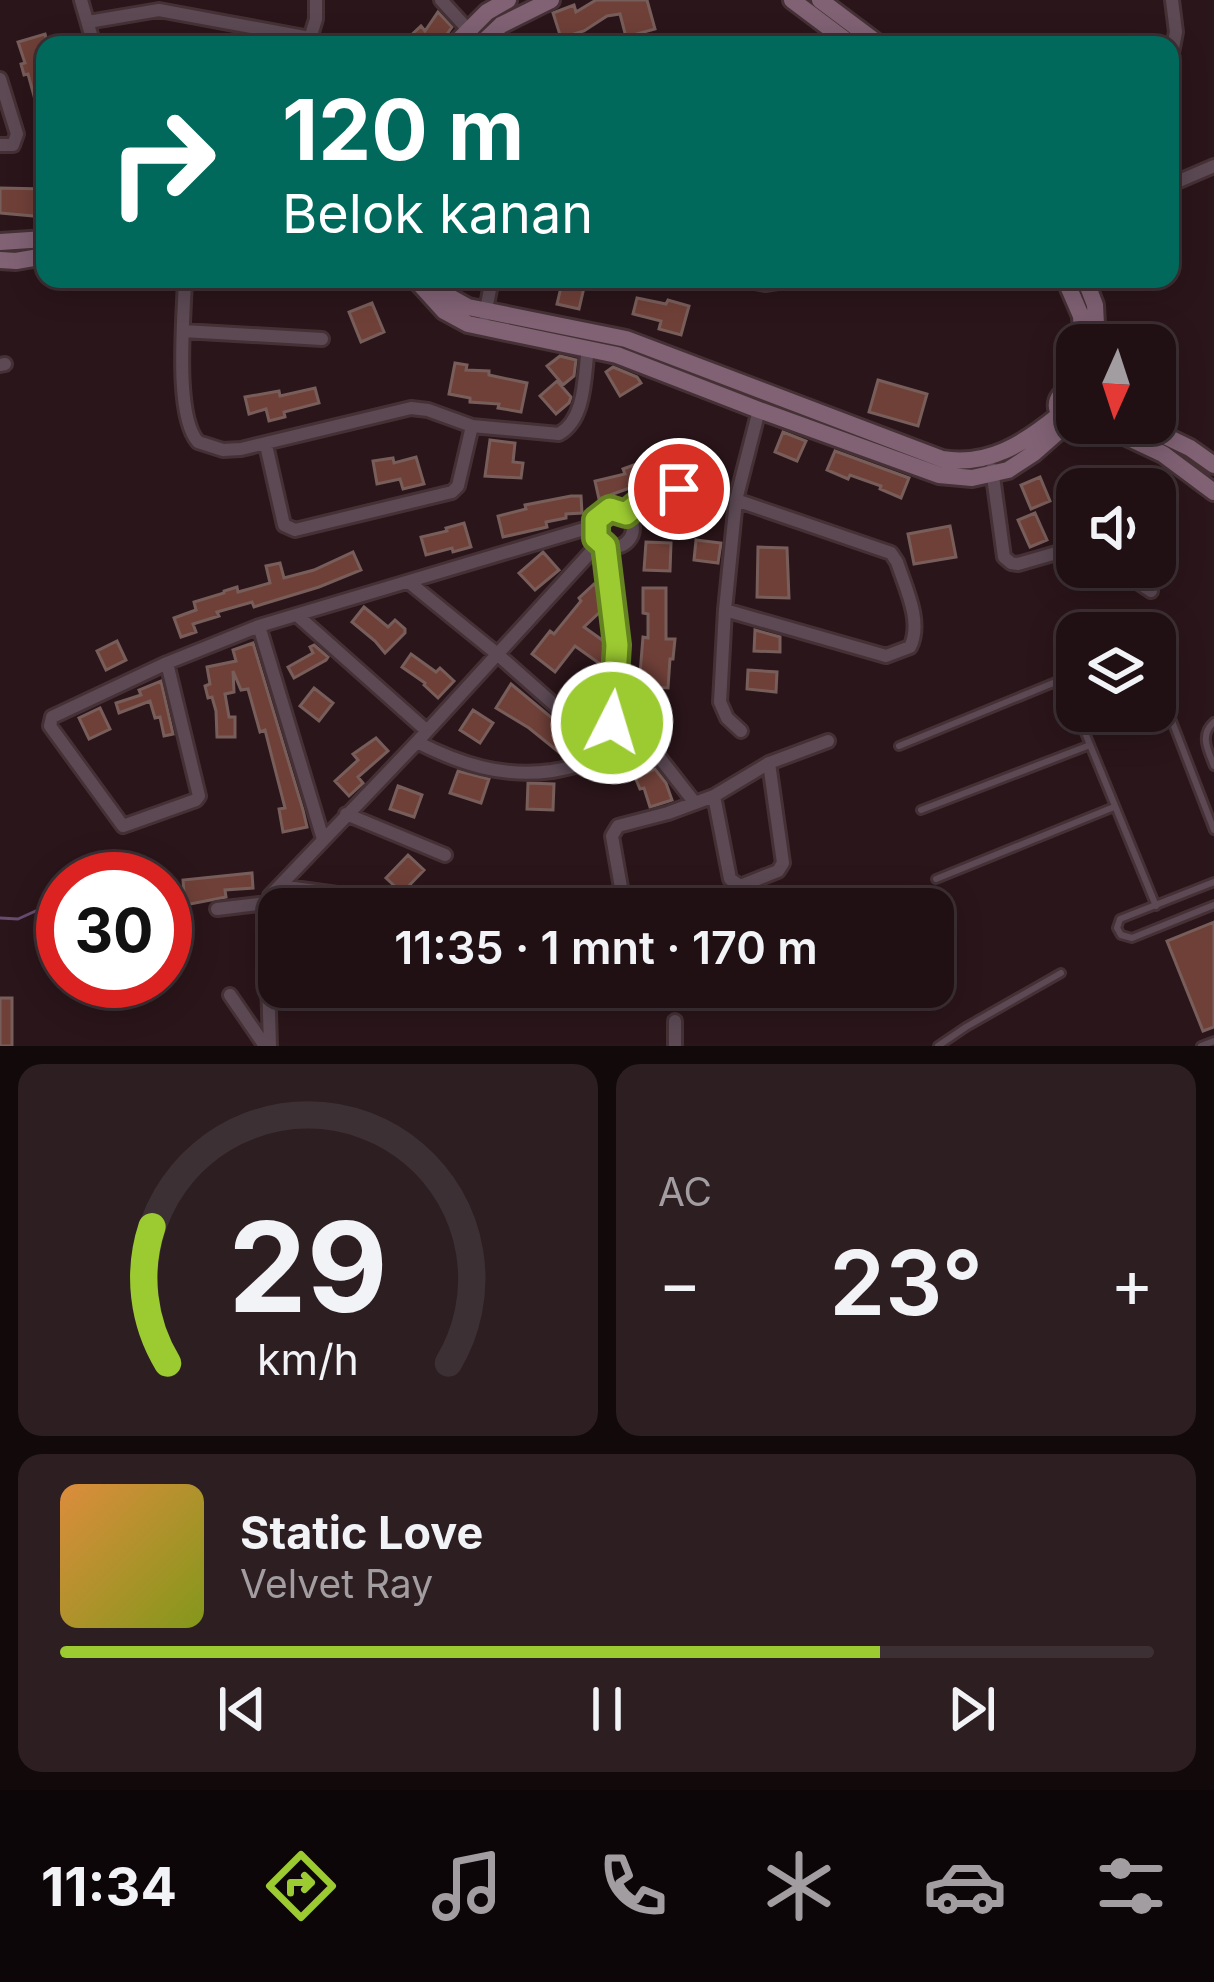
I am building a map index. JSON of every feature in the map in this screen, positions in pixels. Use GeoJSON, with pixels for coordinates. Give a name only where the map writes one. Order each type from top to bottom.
{"type":"FeatureCollection","features":[{"type":"Feature","properties":{"kind":"street"},"geometry":{"type":"LineString","coordinates":[[81,0],[92,36]]}},
{"type":"Feature","properties":{"kind":"street"},"geometry":{"type":"LineString","coordinates":[[311,36],[316,0]]}},
{"type":"Feature","properties":{"kind":"street"},"geometry":{"type":"LineString","coordinates":[[441,0],[473,36]]}},
{"type":"Feature","properties":{"kind":"street"},"geometry":{"type":"LineString","coordinates":[[477,36],[487,13],[508,0]]}},
{"type":"Feature","properties":{"kind":"street"},"geometry":{"type":"LineString","coordinates":[[481,36],[551,0]]}},
{"type":"Feature","properties":{"kind":"street"},"geometry":{"type":"LineString","coordinates":[[792,0],[840,36]]}},
{"type":"Feature","properties":{"kind":"street"},"geometry":{"type":"LineString","coordinates":[[820,0],[868,36]]}},
{"type":"Feature","properties":{"kind":"street"},"geometry":{"type":"LineString","coordinates":[[1172,0],[1175,36]]}},
{"type":"Feature","properties":{"kind":"street"},"geometry":{"type":"LineString","coordinates":[[88,22],[159,10],[281,36]]}},
{"type":"Feature","properties":{"kind":"street"},"geometry":{"type":"LineString","coordinates":[[0,79],[17,134],[13,145],[0,145]]}},
{"type":"Feature","properties":{"kind":"street"},"geometry":{"type":"LineString","coordinates":[[1179,181],[1214,166]]}},
{"type":"Feature","properties":{"kind":"street"},"geometry":{"type":"LineString","coordinates":[[0,242],[36,240]]}},
{"type":"Feature","properties":{"kind":"street"},"geometry":{"type":"LineString","coordinates":[[0,260],[36,257]]}},
{"type":"Feature","properties":{"kind":"street"},"geometry":{"type":"LineString","coordinates":[[185,288],[185,411],[191,435],[206,447],[223,450],[266,445],[411,408],[472,426],[549,435],[568,429],[576,418],[588,348]]}},
{"type":"Feature","properties":{"kind":"street"},"geometry":{"type":"LineString","coordinates":[[423,288],[444,311],[634,361],[759,410],[838,430]]}},
{"type":"Feature","properties":{"kind":"street"},"geometry":{"type":"LineString","coordinates":[[442,288],[483,320],[626,339],[939,476],[954,478],[992,465],[1022,463],[1056,431]]}},
{"type":"Feature","properties":{"kind":"street"},"geometry":{"type":"LineString","coordinates":[[483,320],[490,288]]}},
{"type":"Feature","properties":{"kind":"street"},"geometry":{"type":"LineString","coordinates":[[1069,288],[1082,324]]}},
{"type":"Feature","properties":{"kind":"street"},"geometry":{"type":"LineString","coordinates":[[1088,288],[1096,324]]}},
{"type":"Feature","properties":{"kind":"street"},"geometry":{"type":"LineString","coordinates":[[183,331],[322,339]]}},
{"type":"Feature","properties":{"kind":"street"},"geometry":{"type":"LineString","coordinates":[[741,731],[727,718],[720,702],[725,610],[736,500],[759,410]]}},
{"type":"Feature","properties":{"kind":"street"},"geometry":{"type":"LineString","coordinates":[[266,445],[284,525],[295,530],[455,491],[472,426]]}},
{"type":"Feature","properties":{"kind":"street"},"geometry":{"type":"LineString","coordinates":[[1158,444],[1214,465]]}},
{"type":"Feature","properties":{"kind":"street"},"geometry":{"type":"LineString","coordinates":[[1163,444],[1214,492]]}},
{"type":"Feature","properties":{"kind":"street"},"geometry":{"type":"LineString","coordinates":[[992,465],[1004,557],[1018,564],[1056,553]]}},
{"type":"Feature","properties":{"kind":"street"},"geometry":{"type":"LineString","coordinates":[[626,514],[640,502],[679,489]]}},
{"type":"Feature","properties":{"kind":"street"},"geometry":{"type":"LineString","coordinates":[[725,610],[886,656],[910,647],[915,637],[916,625],[891,553],[736,500]]}},
{"type":"Feature","properties":{"kind":"street"},"geometry":{"type":"LineString","coordinates":[[167,662],[199,796],[123,826],[50,726],[52,717],[167,662],[259,626],[594,526],[599,515],[610,509],[626,514],[633,525],[628,542],[617,547],[603,544]]}},
{"type":"Feature","properties":{"kind":"street"},"geometry":{"type":"LineString","coordinates":[[298,616],[422,736],[467,764],[518,773],[566,769],[583,763],[602,747],[612,723],[615,617],[603,544],[594,526]]}},
{"type":"Feature","properties":{"kind":"street"},"geometry":{"type":"LineString","coordinates":[[280,886],[603,544]]}},
{"type":"Feature","properties":{"kind":"street"},"geometry":{"type":"LineString","coordinates":[[410,583],[602,747],[638,748],[659,757],[695,803]]}},
{"type":"Feature","properties":{"kind":"street"},"geometry":{"type":"LineString","coordinates":[[1146,588],[1151,591]]}},
{"type":"Feature","properties":{"kind":"street"},"geometry":{"type":"LineString","coordinates":[[259,626],[323,839]]}},
{"type":"Feature","properties":{"kind":"street"},"geometry":{"type":"LineString","coordinates":[[620,888],[612,836],[618,826],[714,796],[769,763],[828,741]]}},
{"type":"Feature","properties":{"kind":"street"},"geometry":{"type":"LineString","coordinates":[[714,796],[734,884],[740,886],[778,871],[783,863],[769,763]]}},
{"type":"Feature","properties":{"kind":"street"},"geometry":{"type":"LineString","coordinates":[[346,814],[445,855]]}},
{"type":"Feature","properties":{"kind":"street"},"geometry":{"type":"LineString","coordinates":[[280,886],[294,888]]}},
{"type":"Feature","properties":{"kind":"street"},"geometry":{"type":"LineString","coordinates":[[217,909],[258,904]]}},
{"type":"Feature","properties":{"kind":"street"},"geometry":{"type":"LineString","coordinates":[[230,995],[268,1046]]}},
{"type":"Feature","properties":{"kind":"street"},"geometry":{"type":"LineString","coordinates":[[268,1008],[268,1046]]}},
{"type":"Feature","properties":{"kind":"street"},"geometry":{"type":"LineString","coordinates":[[675,1021],[675,1046]]}},
{"type":"Feature","properties":{"kind":"lane"},"geometry":{"type":"LineString","coordinates":[[899,746],[1056,682]]}},
{"type":"Feature","properties":{"kind":"lane"},"geometry":{"type":"LineString","coordinates":[[1214,722],[1205,739],[1214,766]]}},
{"type":"Feature","properties":{"kind":"lane"},"geometry":{"type":"LineString","coordinates":[[1176,731],[1214,830]]}},
{"type":"Feature","properties":{"kind":"lane"},"geometry":{"type":"LineString","coordinates":[[1085,732],[1156,906]]}},
{"type":"Feature","properties":{"kind":"lane"},"geometry":{"type":"LineString","coordinates":[[921,810],[1090,745]]}},
{"type":"Feature","properties":{"kind":"lane"},"geometry":{"type":"LineString","coordinates":[[936,879],[1114,808]]}},
{"type":"Feature","properties":{"kind":"lane"},"geometry":{"type":"LineString","coordinates":[[1214,882],[1120,919],[1117,928],[1121,935],[1132,938],[1214,905]]}},
{"type":"Feature","properties":{"kind":"lane"},"geometry":{"type":"LineString","coordinates":[[938,1046],[1061,973]]}},
{"type":"Feature","properties":{"kind":"lane"},"geometry":{"type":"LineString","coordinates":[[1201,1046],[1214,1041]]}},
{"type":"Feature","properties":{"kind":"building"},"geometry":{"type":"Polygon","coordinates":[[[596,0],[647,0],[655,29],[626,36],[620,14],[560,36],[553,13],[574,5],[576,12],[596,0]]]}},
{"type":"Feature","properties":{"kind":"building"},"geometry":{"type":"Polygon","coordinates":[[[438,12],[452,27],[445,36],[410,36],[421,26],[425,31],[438,12]]]}},
{"type":"Feature","properties":{"kind":"building"},"geometry":{"type":"Polygon","coordinates":[[[36,37],[36,103],[28,74],[24,75],[18,42],[36,37]]]}},
{"type":"Feature","properties":{"kind":"building"},"geometry":{"type":"Polygon","coordinates":[[[0,188],[36,189],[36,216],[0,213],[0,188]]]}},
{"type":"Feature","properties":{"kind":"building"},"geometry":{"type":"Polygon","coordinates":[[[561,288],[584,288],[579,309],[557,304],[561,288]]]}},
{"type":"Feature","properties":{"kind":"building"},"geometry":{"type":"Polygon","coordinates":[[[637,298],[689,306],[681,335],[659,329],[661,321],[633,314],[637,298]]]}},
{"type":"Feature","properties":{"kind":"building"},"geometry":{"type":"Polygon","coordinates":[[[372,303],[384,332],[361,342],[349,312],[372,303]]]}},
{"type":"Feature","properties":{"kind":"building"},"geometry":{"type":"Polygon","coordinates":[[[560,356],[576,360],[574,376],[563,385],[547,366],[560,356]]]}},
{"type":"Feature","properties":{"kind":"building"},"geometry":{"type":"Polygon","coordinates":[[[455,363],[467,365],[466,370],[489,371],[489,375],[527,383],[521,412],[449,394],[455,363]]]}},
{"type":"Feature","properties":{"kind":"building"},"geometry":{"type":"Polygon","coordinates":[[[613,367],[641,383],[620,396],[606,372],[613,367]]]}},
{"type":"Feature","properties":{"kind":"building"},"geometry":{"type":"Polygon","coordinates":[[[878,380],[927,394],[918,426],[869,412],[878,380]]]}},
{"type":"Feature","properties":{"kind":"building"},"geometry":{"type":"Polygon","coordinates":[[[557,381],[571,397],[556,414],[540,396],[557,381]]]}},
{"type":"Feature","properties":{"kind":"building"},"geometry":{"type":"Polygon","coordinates":[[[315,388],[319,403],[284,412],[285,417],[269,421],[266,409],[249,414],[245,397],[315,388]]]}},
{"type":"Feature","properties":{"kind":"building"},"geometry":{"type":"Polygon","coordinates":[[[783,432],[806,441],[797,461],[775,452],[783,432]]]}},
{"type":"Feature","properties":{"kind":"building"},"geometry":{"type":"Polygon","coordinates":[[[490,440],[515,443],[513,462],[523,463],[521,478],[485,476],[490,440]]]}},
{"type":"Feature","properties":{"kind":"building"},"geometry":{"type":"Polygon","coordinates":[[[835,451],[909,478],[901,498],[881,486],[827,470],[835,451]]]}},
{"type":"Feature","properties":{"kind":"building"},"geometry":{"type":"Polygon","coordinates":[[[416,457],[424,484],[403,489],[400,479],[377,484],[373,461],[393,458],[394,463],[416,457]]]}},
{"type":"Feature","properties":{"kind":"building"},"geometry":{"type":"Polygon","coordinates":[[[645,461],[652,480],[599,499],[595,481],[625,474],[623,469],[645,461]]]}},
{"type":"Feature","properties":{"kind":"building"},"geometry":{"type":"Polygon","coordinates":[[[1040,477],[1050,501],[1031,509],[1021,485],[1040,477]]]}},
{"type":"Feature","properties":{"kind":"building"},"geometry":{"type":"Polygon","coordinates":[[[581,496],[582,513],[566,514],[566,518],[546,522],[547,527],[503,537],[498,516],[581,496]]]}},
{"type":"Feature","properties":{"kind":"building"},"geometry":{"type":"Polygon","coordinates":[[[684,498],[688,509],[673,515],[676,524],[658,531],[651,509],[684,498]]]}},
{"type":"Feature","properties":{"kind":"building"},"geometry":{"type":"Polygon","coordinates":[[[1035,513],[1047,540],[1030,547],[1018,520],[1035,513]]]}},
{"type":"Feature","properties":{"kind":"building"},"geometry":{"type":"Polygon","coordinates":[[[464,523],[471,547],[426,555],[421,537],[464,523]]]}},
{"type":"Feature","properties":{"kind":"building"},"geometry":{"type":"Polygon","coordinates":[[[950,526],[956,557],[914,564],[908,534],[950,526]]]}},
{"type":"Feature","properties":{"kind":"building"},"geometry":{"type":"Polygon","coordinates":[[[696,540],[721,543],[718,563],[694,560],[696,540]]]}},
{"type":"Feature","properties":{"kind":"building"},"geometry":{"type":"Polygon","coordinates":[[[646,542],[671,543],[670,571],[644,570],[646,542]]]}},
{"type":"Feature","properties":{"kind":"building"},"geometry":{"type":"Polygon","coordinates":[[[758,547],[787,548],[789,598],[757,597],[758,547]]]}},
{"type":"Feature","properties":{"kind":"building"},"geometry":{"type":"Polygon","coordinates":[[[353,552],[361,570],[254,607],[252,602],[217,612],[219,616],[193,624],[196,632],[181,637],[174,618],[196,610],[194,602],[224,591],[270,583],[266,566],[280,563],[284,578],[353,552]]]}},
{"type":"Feature","properties":{"kind":"building"},"geometry":{"type":"Polygon","coordinates":[[[543,552],[559,570],[535,590],[519,573],[543,552]]]}},
{"type":"Feature","properties":{"kind":"building"},"geometry":{"type":"Polygon","coordinates":[[[594,584],[600,590],[602,610],[584,627],[605,642],[607,662],[603,666],[575,646],[555,672],[532,654],[594,584]]]}},
{"type":"Feature","properties":{"kind":"building"},"geometry":{"type":"Polygon","coordinates":[[[643,588],[666,588],[666,639],[675,639],[668,688],[639,686],[643,637],[648,638],[643,588]]]}},
{"type":"Feature","properties":{"kind":"building"},"geometry":{"type":"Polygon","coordinates":[[[364,607],[388,627],[395,620],[405,629],[385,653],[352,622],[364,607]]]}},
{"type":"Feature","properties":{"kind":"building"},"geometry":{"type":"Polygon","coordinates":[[[755,630],[780,637],[780,652],[754,651],[755,630]]]}},
{"type":"Feature","properties":{"kind":"building"},"geometry":{"type":"Polygon","coordinates":[[[117,641],[126,660],[106,670],[97,651],[117,641]]]}},
{"type":"Feature","properties":{"kind":"building"},"geometry":{"type":"Polygon","coordinates":[[[253,643],[307,827],[283,832],[279,809],[285,808],[265,730],[260,732],[248,689],[241,690],[233,671],[234,692],[225,694],[229,717],[235,717],[235,737],[217,737],[216,711],[205,686],[210,684],[207,667],[236,661],[233,650],[253,643]]]}},
{"type":"Feature","properties":{"kind":"building"},"geometry":{"type":"Polygon","coordinates":[[[314,645],[328,657],[294,678],[288,667],[313,653],[310,647],[314,645]]]}},
{"type":"Feature","properties":{"kind":"building"},"geometry":{"type":"Polygon","coordinates":[[[411,654],[454,681],[438,698],[402,667],[411,654]]]}},
{"type":"Feature","properties":{"kind":"building"},"geometry":{"type":"Polygon","coordinates":[[[748,670],[777,672],[776,692],[747,689],[748,670]]]}},
{"type":"Feature","properties":{"kind":"building"},"geometry":{"type":"Polygon","coordinates":[[[592,675],[607,686],[606,698],[595,711],[576,695],[592,675]]]}},
{"type":"Feature","properties":{"kind":"building"},"geometry":{"type":"Polygon","coordinates":[[[161,681],[173,734],[164,736],[150,701],[119,713],[116,703],[141,695],[139,690],[161,681]]]}},
{"type":"Feature","properties":{"kind":"building"},"geometry":{"type":"Polygon","coordinates":[[[511,684],[575,737],[561,754],[496,708],[511,684]]]}},
{"type":"Feature","properties":{"kind":"building"},"geometry":{"type":"Polygon","coordinates":[[[314,688],[333,703],[319,721],[300,706],[314,688]]]}},
{"type":"Feature","properties":{"kind":"building"},"geometry":{"type":"Polygon","coordinates":[[[100,708],[110,729],[89,739],[79,718],[100,708]]]}},
{"type":"Feature","properties":{"kind":"building"},"geometry":{"type":"Polygon","coordinates":[[[473,710],[493,723],[480,743],[460,730],[473,710]]]}},
{"type":"Feature","properties":{"kind":"building"},"geometry":{"type":"Polygon","coordinates":[[[376,738],[388,751],[358,777],[363,783],[349,796],[335,781],[358,760],[353,754],[376,738]]]}},
{"type":"Feature","properties":{"kind":"building"},"geometry":{"type":"Polygon","coordinates":[[[655,769],[672,800],[650,807],[635,777],[655,769]]]}},
{"type":"Feature","properties":{"kind":"building"},"geometry":{"type":"Polygon","coordinates":[[[458,771],[489,779],[481,803],[450,793],[458,771]]]}},
{"type":"Feature","properties":{"kind":"building"},"geometry":{"type":"Polygon","coordinates":[[[528,783],[554,784],[553,810],[527,809],[528,783]]]}},
{"type":"Feature","properties":{"kind":"building"},"geometry":{"type":"Polygon","coordinates":[[[398,786],[422,795],[414,817],[390,809],[398,786]]]}},
{"type":"Feature","properties":{"kind":"building"},"geometry":{"type":"Polygon","coordinates":[[[408,855],[424,870],[407,888],[397,888],[386,878],[408,855]]]}},
{"type":"Feature","properties":{"kind":"building"},"geometry":{"type":"Polygon","coordinates":[[[252,873],[253,888],[225,890],[226,897],[192,904],[192,879],[252,873]]]}},
{"type":"Feature","properties":{"kind":"building"},"geometry":{"type":"Polygon","coordinates":[[[1214,922],[1214,1027],[1203,1031],[1167,941],[1214,922]]]}},
{"type":"Feature","properties":{"kind":"building"},"geometry":{"type":"Polygon","coordinates":[[[0,998],[12,998],[12,1046],[0,1046],[0,998]]]}},
{"type":"Feature","properties":{"kind":"waterway"},"geometry":{"type":"LineString","coordinates":[[0,918],[18,919],[36,911]]}},
{"type":"Feature","properties":{"kind":"route"},"geometry":{"type":"LineString","coordinates":[[612,723],[615,617],[605,546],[596,538],[594,526],[599,515],[610,509],[626,514],[648,498],[679,489]]}}]}
